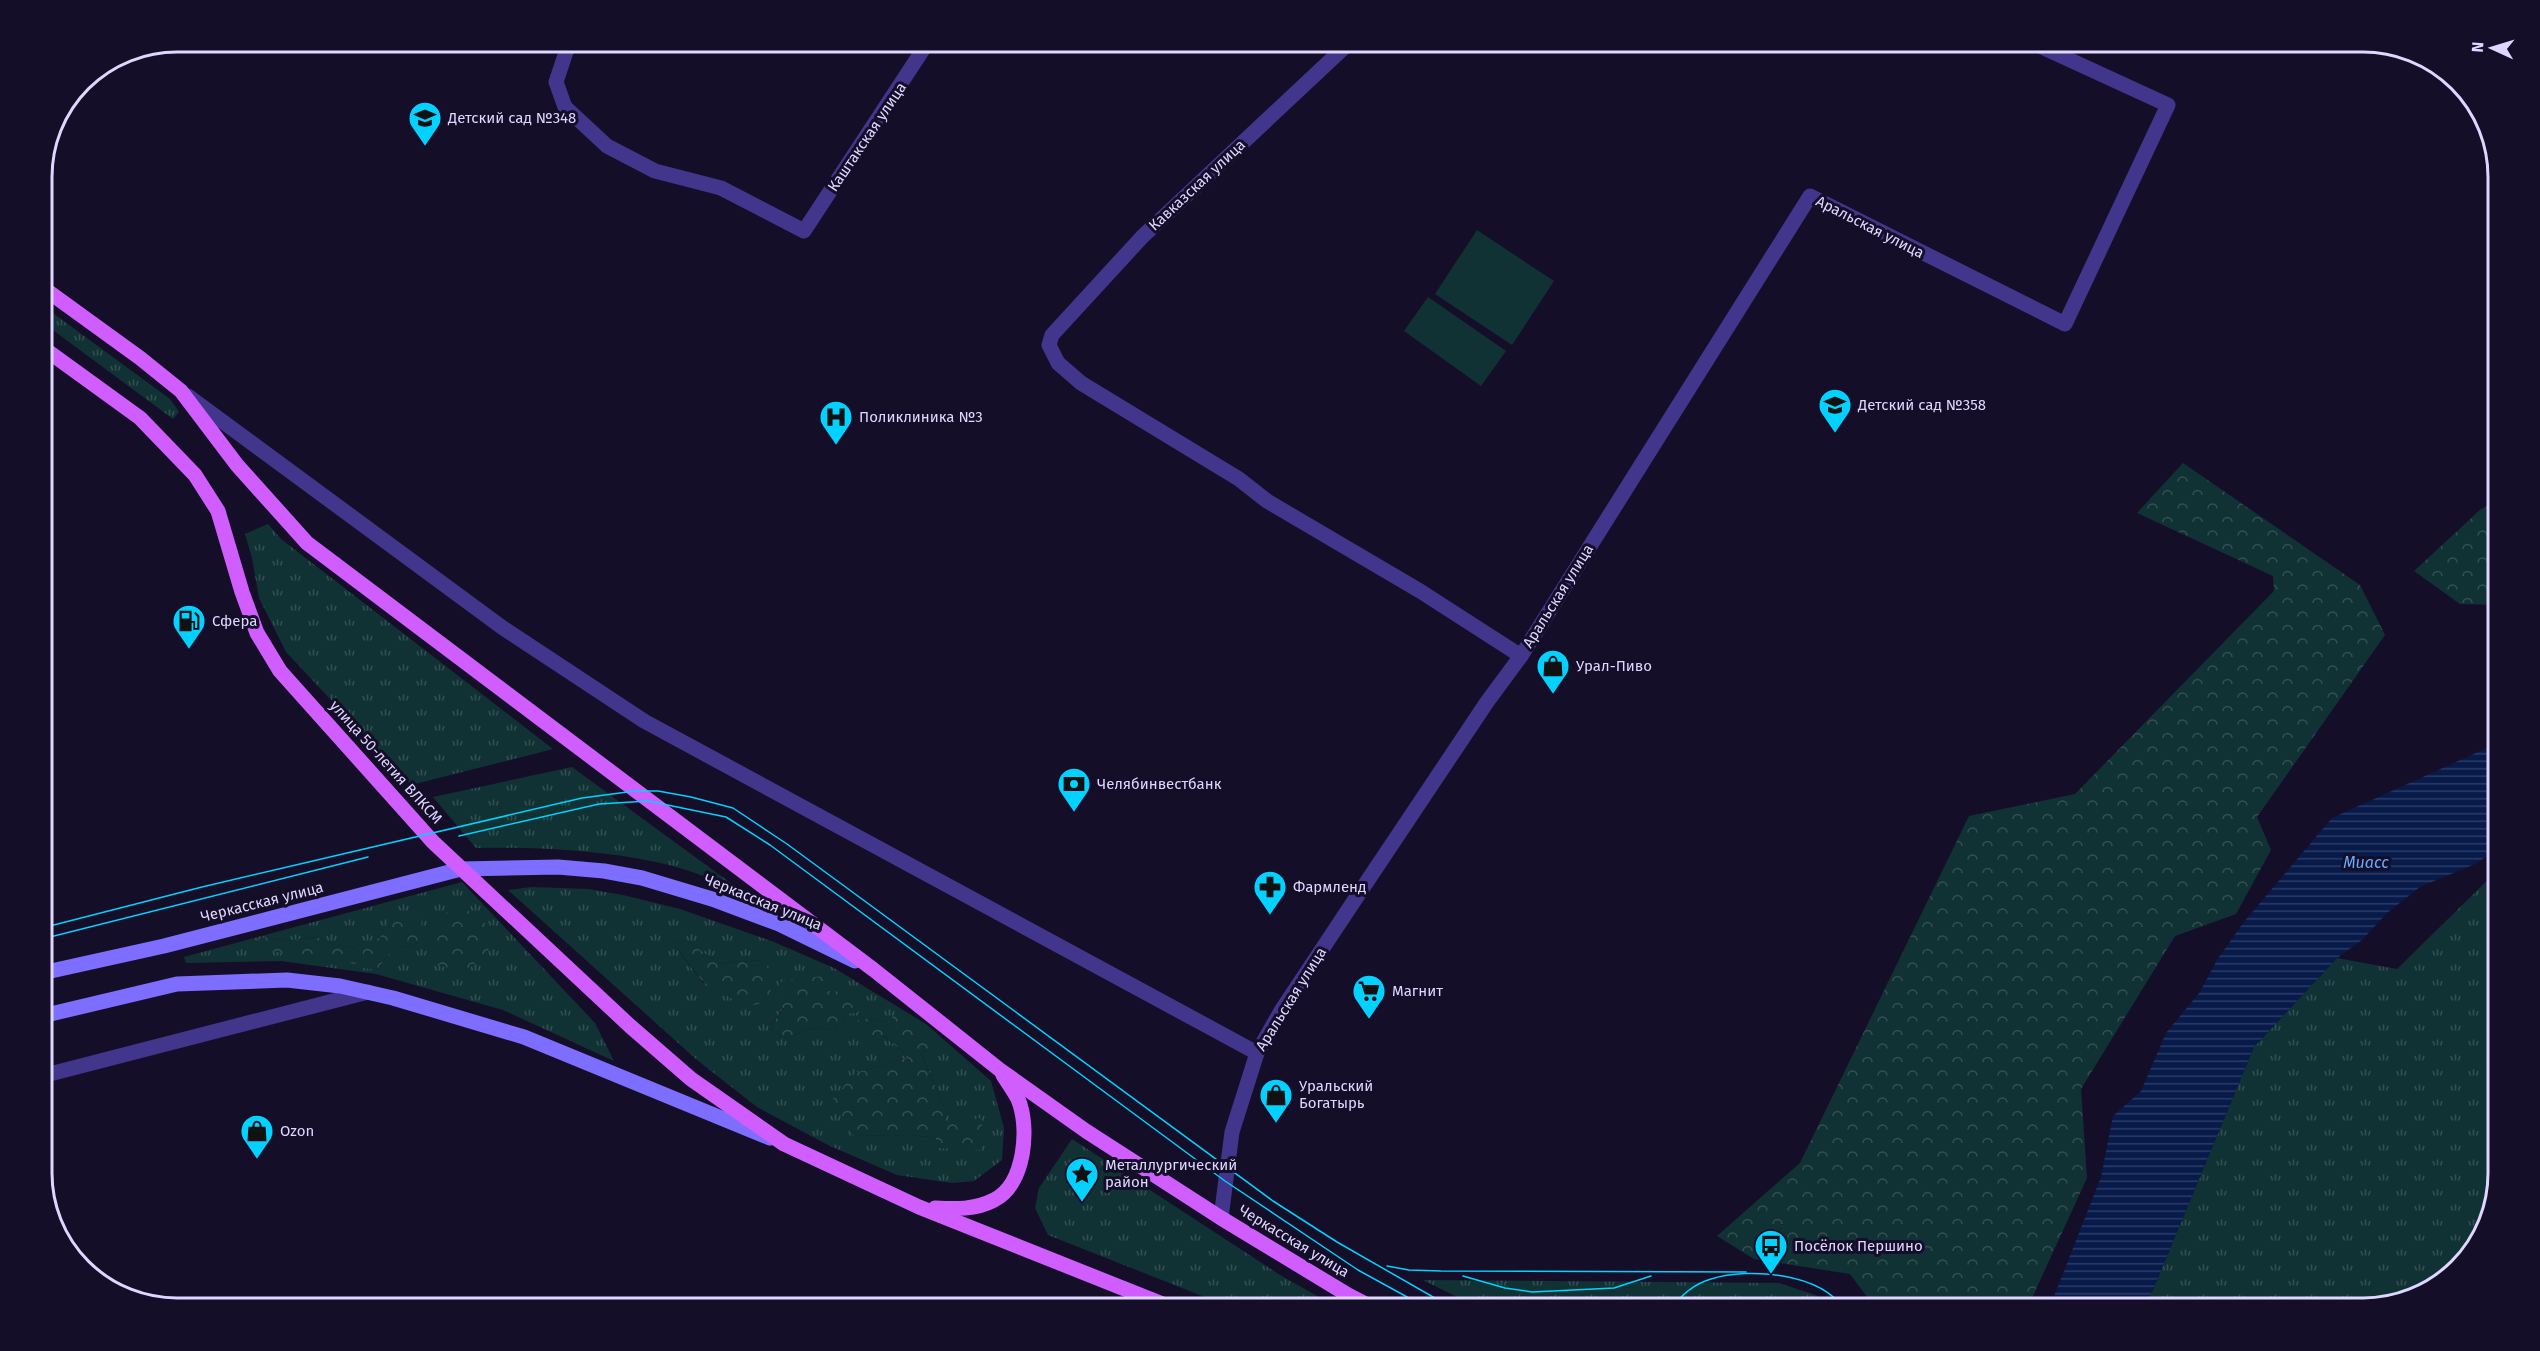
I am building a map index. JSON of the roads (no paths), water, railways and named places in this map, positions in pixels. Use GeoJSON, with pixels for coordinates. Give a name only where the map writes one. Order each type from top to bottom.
{"type":"FeatureCollection","features":[{"type":"Feature","properties":{"kind":"main road"},"geometry":{"type":"LineString","coordinates":[[53,295],[181,391],[237,465],[308,543],[874,970]]}},
{"type":"Feature","properties":{"kind":"main road","name":"улица 50-летия ВЛКСМ"},"geometry":{"type":"LineString","coordinates":[[53,355],[140,418],[195,475],[218,511],[254,623],[280,671],[427,835],[461,869],[691,1079],[784,1144]]}},
{"type":"Feature","properties":{"kind":"main road","name":"Черкасская улица"},"geometry":{"type":"LineString","coordinates":[[53,971],[175,943],[461,869],[558,867],[604,871],[642,878],[712,899],[779,924],[874,970],[1000,1070],[1086,1131],[1221,1218],[1356,1298]]}},
{"type":"Feature","properties":{"kind":"main road"},"geometry":{"type":"LineString","coordinates":[[53,1013],[177,984],[287,980],[340,986],[368,992],[524,1037],[784,1144],[919,1206],[1147,1298]]}},
{"type":"Feature","properties":{"kind":"main road"},"geometry":{"type":"LineString","coordinates":[[919,1206],[952,1209],[975,1208],[996,1200],[1012,1183],[1022,1156],[1025,1132],[1018,1100],[1000,1070]]}},
{"type":"Feature","properties":{"kind":"street","name":"Каштакская улица"},"geometry":{"type":"LineString","coordinates":[[566,52],[556,82],[565,107],[607,146],[655,171],[721,188],[804,231],[922,52]]}},
{"type":"Feature","properties":{"kind":"street","name":"Кавказская улица"},"geometry":{"type":"LineString","coordinates":[[1052,335],[1142,237],[1339,52]]}},
{"type":"Feature","properties":{"kind":"street","name":"Аральская улица"},"geometry":{"type":"LineString","coordinates":[[1221,1218],[1232,1132],[1257,1053],[1281,1011],[1487,702],[1521,656],[1810,196],[2065,324],[2168,105],[2053,52]]}},
{"type":"Feature","properties":{"kind":"street","name":"Аральская улица"},"geometry":{"type":"LineString","coordinates":[[1052,335],[1049,345],[1058,363],[1081,383],[1239,479],[1268,501],[1420,591],[1521,656]]}},
{"type":"Feature","properties":{"kind":"street"},"geometry":{"type":"LineString","coordinates":[[181,391],[503,628],[644,721],[1257,1053]]}},
{"type":"Feature","properties":{"kind":"street"},"geometry":{"type":"LineString","coordinates":[[53,1073],[368,992]]}},
{"type":"Feature","properties":{"kind":"water","name":"Миасс"},"geometry":{"type":"Polygon","coordinates":[[[2488,748],[2488,856],[2475,864],[2420,887],[2387,913],[2362,940],[2337,958],[2254,1047],[2148,1298],[2053,1298],[2101,1177],[2113,1116],[2141,1091],[2166,1033],[2200,992],[2217,960],[2243,923],[2332,818],[2488,748]]]}},
{"type":"Feature","properties":{"kind":"tram line"},"geometry":{"type":"LineString","coordinates":[[53,925],[202,887],[582,798],[635,791],[658,791],[733,808],[787,844],[1273,1201],[1337,1242],[1435,1298]]}},
{"type":"Feature","properties":{"kind":"tram line"},"geometry":{"type":"LineString","coordinates":[[459,836],[599,804],[648,801],[726,817],[770,845],[1225,1181],[1358,1270],[1409,1298]]}},
{"type":"Feature","properties":{"kind":"tram line"},"geometry":{"type":"LineString","coordinates":[[53,936],[368,857]]}},
{"type":"Feature","properties":{"kind":"tram line"},"geometry":{"type":"LineString","coordinates":[[1387,1266],[1409,1270],[1441,1271],[1746,1272]]}},
{"type":"Feature","properties":{"kind":"tram line"},"geometry":{"type":"LineString","coordinates":[[1680,1298],[1694,1287],[1711,1279],[1745,1274],[1783,1276],[1802,1281],[1819,1287],[1834,1298]]}},
{"type":"Feature","properties":{"kind":"tram line"},"geometry":{"type":"LineString","coordinates":[[1463,1276],[1505,1288],[1532,1292],[1614,1288],[1651,1276]]}},
{"type":"Feature","properties":{"kind":"place","name":"Детский сад №348"},"geometry":{"type":"Point","coordinates":[425,147]}},
{"type":"Feature","properties":{"kind":"place","name":"Детский сад №358"},"geometry":{"type":"Point","coordinates":[1835,434]}},
{"type":"Feature","properties":{"kind":"place","name":"Поликлиника №3"},"geometry":{"type":"Point","coordinates":[836,446]}},
{"type":"Feature","properties":{"kind":"place","name":"Сфера"},"geometry":{"type":"Point","coordinates":[189,650]}},
{"type":"Feature","properties":{"kind":"place","name":"Урал-Пиво"},"geometry":{"type":"Point","coordinates":[1553,695]}},
{"type":"Feature","properties":{"kind":"place","name":"Челябинвестбанк"},"geometry":{"type":"Point","coordinates":[1074,813]}},
{"type":"Feature","properties":{"kind":"place","name":"Фармленд"},"geometry":{"type":"Point","coordinates":[1270,916]}},
{"type":"Feature","properties":{"kind":"place","name":"Магнит"},"geometry":{"type":"Point","coordinates":[1369,1020]}},
{"type":"Feature","properties":{"kind":"place","name":"Уральский Богатырь"},"geometry":{"type":"Point","coordinates":[1276,1124]}},
{"type":"Feature","properties":{"kind":"place","name":"Ozon"},"geometry":{"type":"Point","coordinates":[257,1160]}},
{"type":"Feature","properties":{"kind":"place","name":"Металлургический район"},"geometry":{"type":"Point","coordinates":[1082,1203]}},
{"type":"Feature","properties":{"kind":"place","name":"Посёлок Першино"},"geometry":{"type":"Point","coordinates":[1771,1275]}}]}
